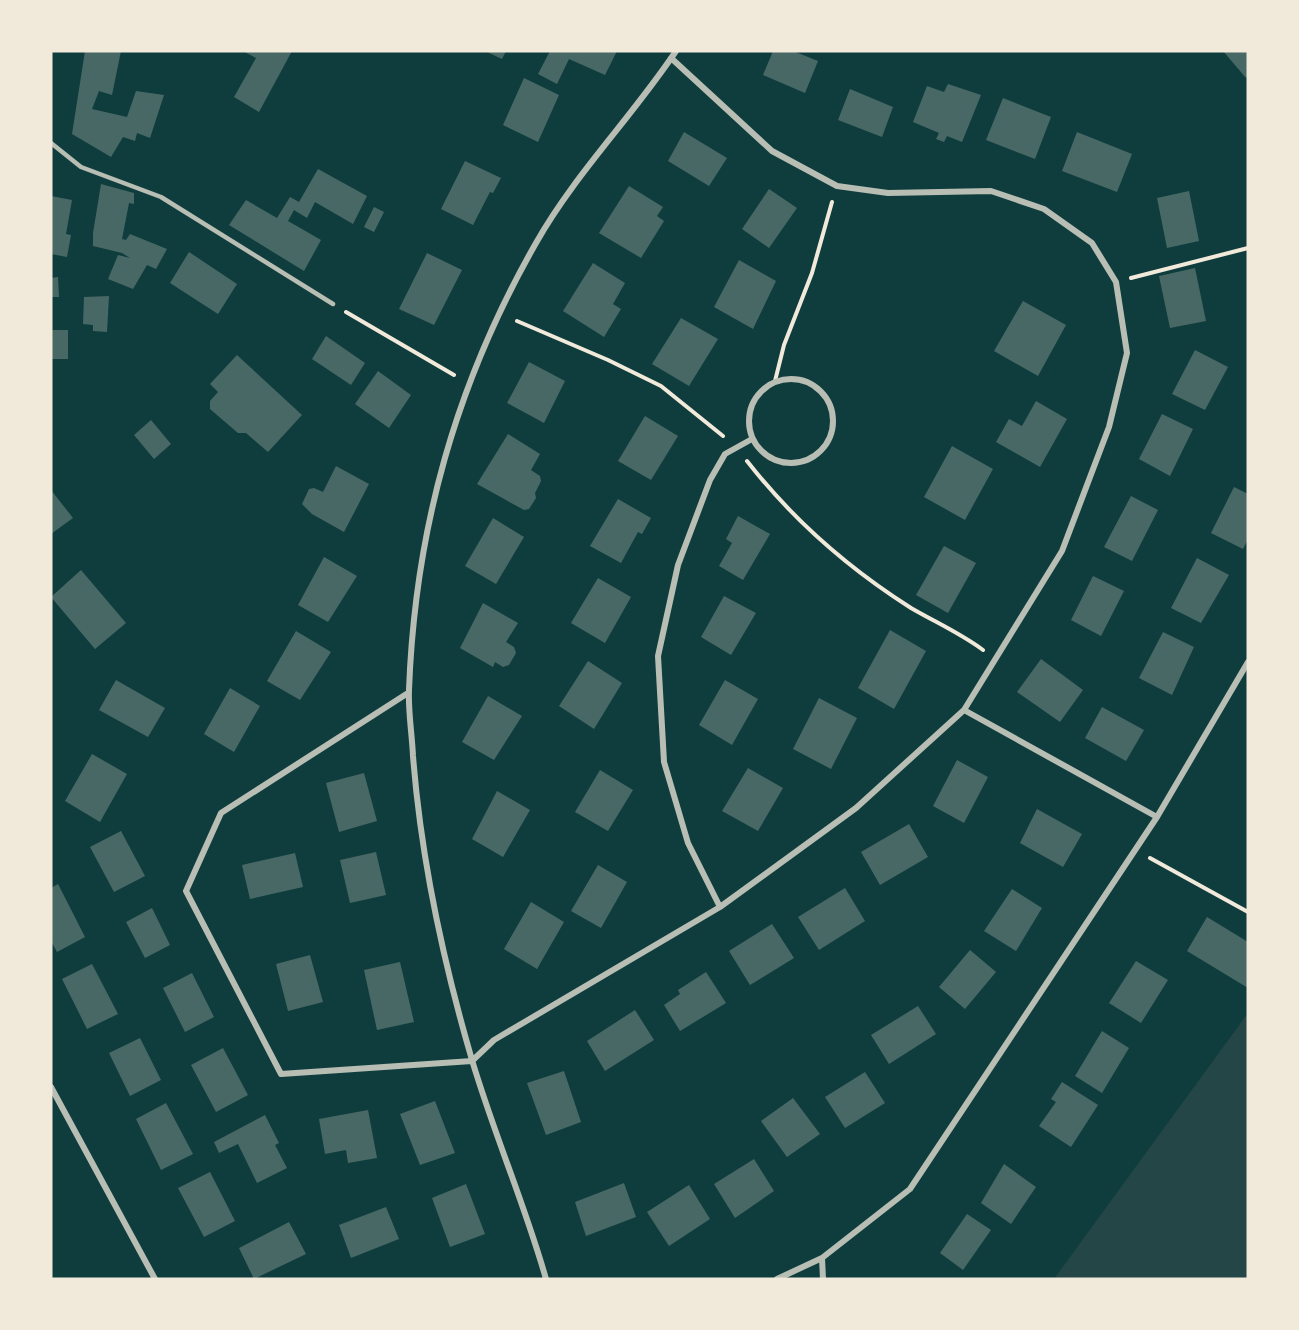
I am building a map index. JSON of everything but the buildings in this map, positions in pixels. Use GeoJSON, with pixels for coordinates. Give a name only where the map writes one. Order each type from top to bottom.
{"type":"FeatureCollection","features":[{"type":"Feature","properties":{"kind":"street"},"geometry":{"type":"LineString","coordinates":[[546,1279],[472,1061],[436,917],[417,806],[408,693],[418,567],[448,438],[499,314],[536,242],[590,160],[676,51]]}},
{"type":"Feature","properties":{"kind":"street"},"geometry":{"type":"LineString","coordinates":[[408,693],[221,813],[186,891],[281,1074],[472,1061],[494,1040],[720,907],[856,808],[964,710],[1062,550],[1109,427],[1127,353],[1116,282],[1092,243],[1044,209],[991,191],[888,193],[837,186],[772,152],[671,58]]}},
{"type":"Feature","properties":{"kind":"street"},"geometry":{"type":"LineString","coordinates":[[789,378],[802,379],[815,385],[825,395],[832,408],[834,422],[831,436],[818,453],[800,463],[785,463],[771,459],[752,439],[748,426],[754,399],[763,388],[775,381],[789,378]]}},
{"type":"Feature","properties":{"kind":"street"},"geometry":{"type":"LineString","coordinates":[[720,907],[688,843],[664,762],[658,656],[678,565],[710,480],[726,454],[752,439]]}},
{"type":"Feature","properties":{"kind":"street"},"geometry":{"type":"LineString","coordinates":[[777,1279],[822,1258],[910,1189],[1158,818],[1248,662]]}},
{"type":"Feature","properties":{"kind":"street"},"geometry":{"type":"LineString","coordinates":[[964,710],[1158,818]]}},
{"type":"Feature","properties":{"kind":"street"},"geometry":{"type":"LineString","coordinates":[[51,1087],[155,1279]]}},
{"type":"Feature","properties":{"kind":"street"},"geometry":{"type":"LineString","coordinates":[[822,1258],[822,1279]]}},
{"type":"Feature","properties":{"kind":"lane"},"geometry":{"type":"LineString","coordinates":[[51,143],[81,167],[161,197],[333,304]]}},
{"type":"Feature","properties":{"kind":"path"},"geometry":{"type":"LineString","coordinates":[[775,381],[784,345],[812,273],[837,186]]}},
{"type":"Feature","properties":{"kind":"path"},"geometry":{"type":"LineString","coordinates":[[1116,282],[1248,248]]}},
{"type":"Feature","properties":{"kind":"path"},"geometry":{"type":"LineString","coordinates":[[333,304],[446,372],[471,381]]}},
{"type":"Feature","properties":{"kind":"path"},"geometry":{"type":"LineString","coordinates":[[499,314],[608,360],[661,386],[735,447],[776,498],[835,554],[910,607],[974,643],[995,659]]}},
{"type":"Feature","properties":{"kind":"path"},"geometry":{"type":"LineString","coordinates":[[1136,850],[1248,912]]}},
{"type":"Feature","properties":{"kind":"shaded area"},"geometry":{"type":"Polygon","coordinates":[[[1248,1013],[1248,1279],[1054,1279],[1248,1013]]]}}]}
